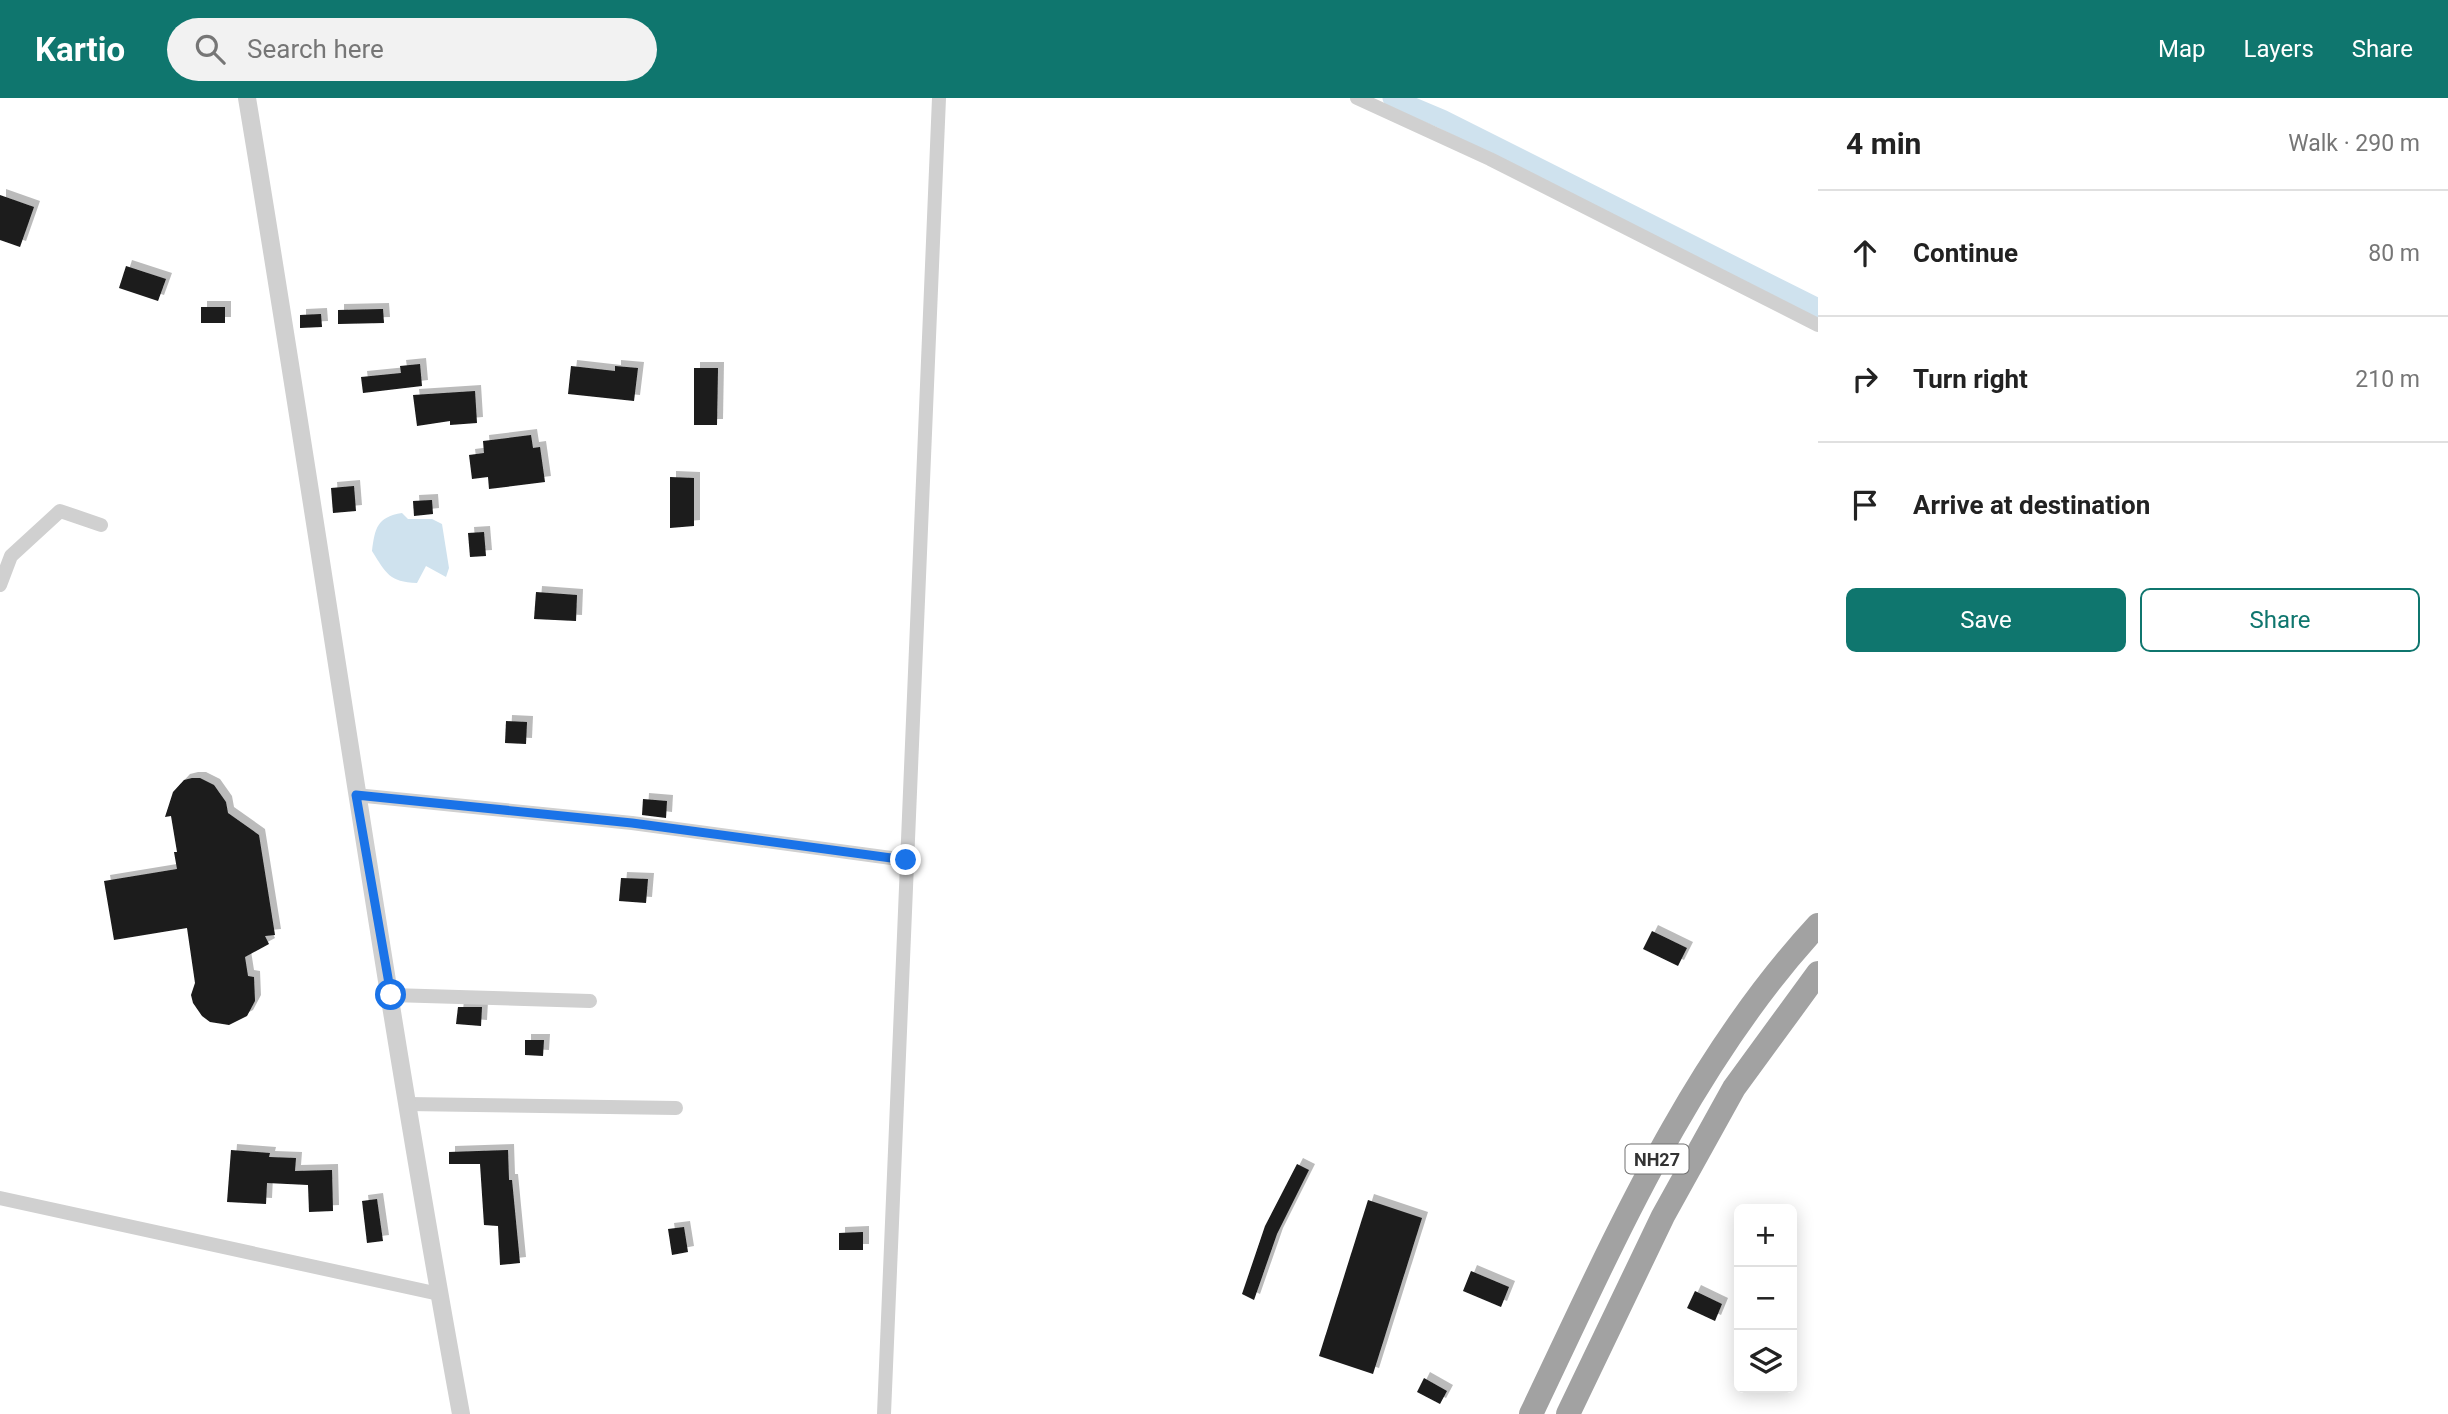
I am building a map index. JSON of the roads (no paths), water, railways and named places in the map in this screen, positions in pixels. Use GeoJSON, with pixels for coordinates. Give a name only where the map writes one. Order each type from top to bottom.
{"type":"FeatureCollection","features":[{"type":"Feature","properties":{"kind":"highway","name":"NH27"},"geometry":{"type":"LineString","coordinates":[[1531,1414],[1648,1177],[1694,1096],[1755,1001],[1818,925]]}},
{"type":"Feature","properties":{"kind":"highway","name":"NH27"},"geometry":{"type":"LineString","coordinates":[[1568,1414],[1663,1216],[1721,1111],[1767,1041],[1818,973]]}},
{"type":"Feature","properties":{"kind":"street"},"geometry":{"type":"LineString","coordinates":[[247,98],[356,795],[461,1414]]}},
{"type":"Feature","properties":{"kind":"street"},"geometry":{"type":"LineString","coordinates":[[884,1414],[939,98]]}},
{"type":"Feature","properties":{"kind":"street"},"geometry":{"type":"LineString","coordinates":[[1357,98],[1490,159],[1818,325]]}},
{"type":"Feature","properties":{"kind":"street"},"geometry":{"type":"LineString","coordinates":[[0,585],[11,556],[60,511],[101,525]]}},
{"type":"Feature","properties":{"kind":"street"},"geometry":{"type":"LineString","coordinates":[[356,795],[632,823],[906,860]]}},
{"type":"Feature","properties":{"kind":"street"},"geometry":{"type":"LineString","coordinates":[[391,995],[590,1001]]}},
{"type":"Feature","properties":{"kind":"street"},"geometry":{"type":"LineString","coordinates":[[407,1104],[676,1108]]}},
{"type":"Feature","properties":{"kind":"street"},"geometry":{"type":"LineString","coordinates":[[0,1198],[439,1294]]}},
{"type":"Feature","properties":{"kind":"water"},"geometry":{"type":"Polygon","coordinates":[[[402,513],[408,519],[432,519],[442,524],[449,568],[446,577],[426,566],[417,583],[400,581],[389,575],[381,565],[372,551],[376,530],[387,517],[402,513]]]}},
{"type":"Feature","properties":{"kind":"waterway"},"geometry":{"type":"LineString","coordinates":[[1392,98],[1442,119],[1818,308]]}}]}
